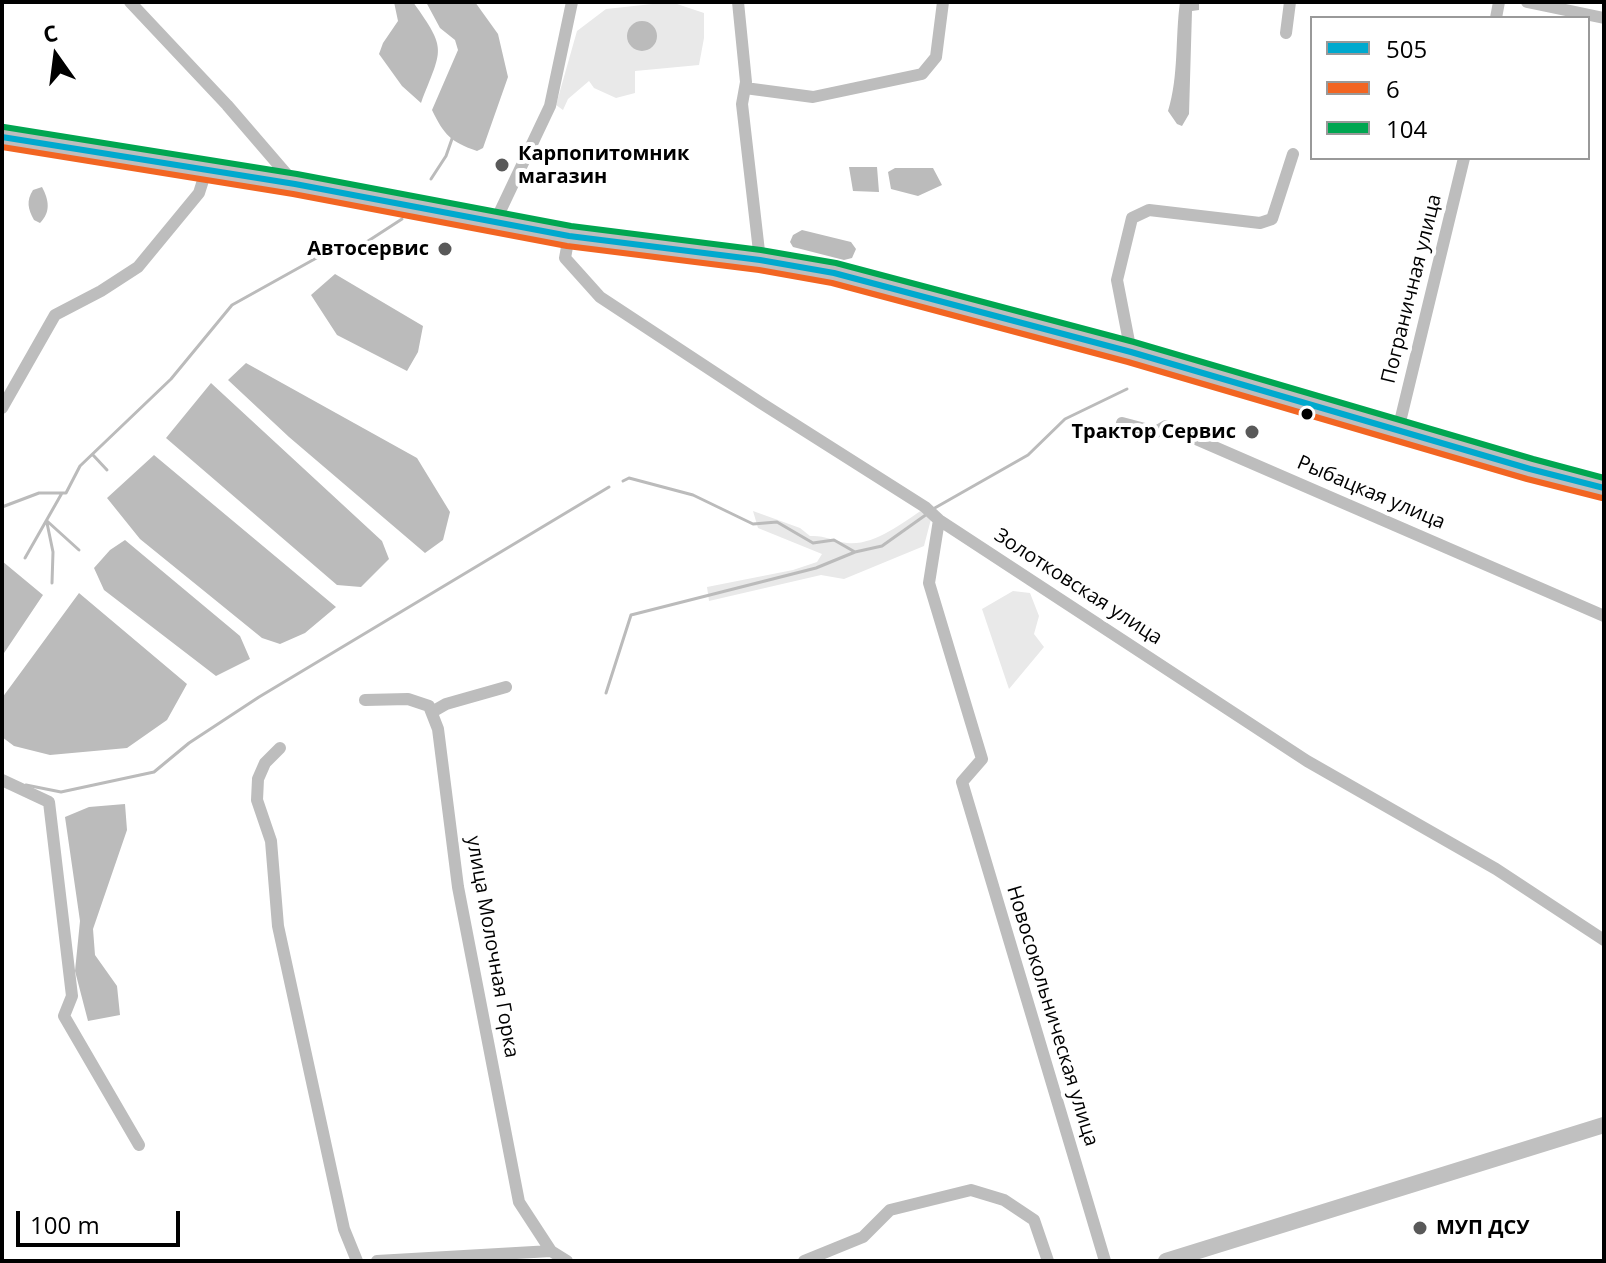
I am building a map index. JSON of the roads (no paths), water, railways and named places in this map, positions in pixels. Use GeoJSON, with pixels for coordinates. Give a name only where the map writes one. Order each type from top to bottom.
{"type":"FeatureCollection","features":[{"type":"Feature","properties":{"kind":"main road"},"geometry":{"type":"LineString","coordinates":[[2,137],[295,184],[569,236],[760,260],[834,273],[1131,352],[1604,488]]}},
{"type":"Feature","properties":{"kind":"main road"},"geometry":{"type":"LineString","coordinates":[[1166,1261],[1604,1125]]}},
{"type":"Feature","properties":{"kind":"street"},"geometry":{"type":"LineString","coordinates":[[130,2],[227,105],[295,184]]}},
{"type":"Feature","properties":{"kind":"street"},"geometry":{"type":"LineString","coordinates":[[495,222],[550,106],[572,2]]}},
{"type":"Feature","properties":{"kind":"street"},"geometry":{"type":"LineString","coordinates":[[738,2],[745,88],[742,104],[760,260]]}},
{"type":"Feature","properties":{"kind":"street"},"geometry":{"type":"LineString","coordinates":[[745,88],[813,97],[922,74],[936,57],[943,2]]}},
{"type":"Feature","properties":{"kind":"street"},"geometry":{"type":"LineString","coordinates":[[1286,33],[1290,2]]}},
{"type":"Feature","properties":{"kind":"street"},"geometry":{"type":"LineString","coordinates":[[1527,2],[1604,18]]}},
{"type":"Feature","properties":{"kind":"street"},"geometry":{"type":"LineString","coordinates":[[1131,352],[1117,280],[1132,218],[1149,210],[1260,223],[1272,219],[1293,154]]}},
{"type":"Feature","properties":{"kind":"street","name":"Пограничная улица"},"geometry":{"type":"LineString","coordinates":[[1398,430],[1464,160]]}},
{"type":"Feature","properties":{"kind":"street"},"geometry":{"type":"LineString","coordinates":[[2,408],[55,315],[138,267],[199,193],[206,171]]}},
{"type":"Feature","properties":{"kind":"street","name":"Золотковская улица"},"geometry":{"type":"LineString","coordinates":[[569,236],[565,258],[600,297],[1307,761],[1496,869],[1604,940]]}},
{"type":"Feature","properties":{"kind":"street","name":"Рыбацкая улица"},"geometry":{"type":"LineString","coordinates":[[1122,423],[1156,432],[1166,426],[1604,616]]}},
{"type":"Feature","properties":{"kind":"street","name":"Новосокольническая улица"},"geometry":{"type":"LineString","coordinates":[[933,514],[929,583],[982,759],[962,782],[1105,1261]]}},
{"type":"Feature","properties":{"kind":"street"},"geometry":{"type":"LineString","coordinates":[[365,700],[408,699],[429,706],[432,712],[446,704],[506,687]]}},
{"type":"Feature","properties":{"kind":"street","name":"улица Молочная Горка"},"geometry":{"type":"LineString","coordinates":[[432,712],[438,729],[458,887],[519,1202],[551,1251]]}},
{"type":"Feature","properties":{"kind":"street"},"geometry":{"type":"LineString","coordinates":[[280,748],[265,763],[258,779],[257,800],[271,841],[278,926],[284,954],[344,1229],[357,1261]]}},
{"type":"Feature","properties":{"kind":"street"},"geometry":{"type":"LineString","coordinates":[[2,780],[49,802],[72,996],[64,1016],[139,1145]]}},
{"type":"Feature","properties":{"kind":"street"},"geometry":{"type":"LineString","coordinates":[[804,1261],[863,1237],[890,1210],[971,1190],[1004,1200],[1034,1220],[1048,1261]]}},
{"type":"Feature","properties":{"kind":"street"},"geometry":{"type":"LineString","coordinates":[[377,1261],[551,1251],[567,1261]]}},
{"type":"Feature","properties":{"kind":"waterway"},"geometry":{"type":"LineString","coordinates":[[431,179],[446,156],[453,136]]}},
{"type":"Feature","properties":{"kind":"waterway"},"geometry":{"type":"LineString","coordinates":[[2,507],[39,493],[66,493],[80,466],[171,379],[232,305],[329,251],[365,243],[402,219]]}},
{"type":"Feature","properties":{"kind":"waterway"},"geometry":{"type":"LineString","coordinates":[[933,509],[1028,455],[1065,419],[1127,389]]}},
{"type":"Feature","properties":{"kind":"waterway"},"geometry":{"type":"LineString","coordinates":[[93,455],[107,470]]}},
{"type":"Feature","properties":{"kind":"waterway"},"geometry":{"type":"LineString","coordinates":[[623,481],[629,478],[693,495],[753,524],[777,522],[813,543],[834,540],[855,552],[882,546],[927,514]]}},
{"type":"Feature","properties":{"kind":"waterway"},"geometry":{"type":"LineString","coordinates":[[26,785],[61,792],[154,772],[189,743],[259,697],[609,487]]}},
{"type":"Feature","properties":{"kind":"waterway"},"geometry":{"type":"LineString","coordinates":[[25,558],[62,493]]}},
{"type":"Feature","properties":{"kind":"waterway"},"geometry":{"type":"LineString","coordinates":[[47,521],[79,550]]}},
{"type":"Feature","properties":{"kind":"waterway"},"geometry":{"type":"LineString","coordinates":[[47,523],[53,552],[52,583]]}},
{"type":"Feature","properties":{"kind":"waterway"},"geometry":{"type":"LineString","coordinates":[[606,693],[631,615],[816,568],[855,552]]}},
{"type":"Feature","properties":{"kind":"place","name":"Карпопитомник магазин"},"geometry":{"type":"Point","coordinates":[502,165]}},
{"type":"Feature","properties":{"kind":"place","name":"Автосервис"},"geometry":{"type":"Point","coordinates":[445,249]}},
{"type":"Feature","properties":{"kind":"place","name":"Трактор Сервис"},"geometry":{"type":"Point","coordinates":[1252,432]}},
{"type":"Feature","properties":{"kind":"place","name":"МУП ДСУ"},"geometry":{"type":"Point","coordinates":[1420,1228]}}]}
